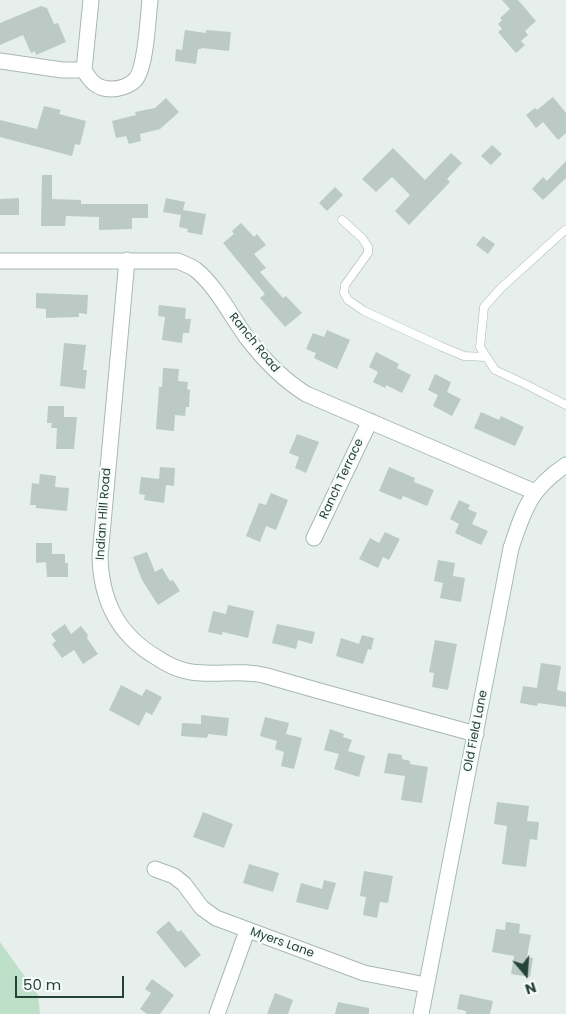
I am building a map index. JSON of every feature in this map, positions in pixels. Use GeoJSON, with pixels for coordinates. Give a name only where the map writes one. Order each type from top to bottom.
{"type":"FeatureCollection","features":[{"type":"Feature","properties":{"kind":"street"},"geometry":{"type":"LineString","coordinates":[[91,0],[84,70],[96,86],[106,89],[117,89],[126,86],[136,79],[142,68],[150,0]]}},
{"type":"Feature","properties":{"kind":"street"},"geometry":{"type":"LineString","coordinates":[[0,61],[62,70],[84,70]]}},
{"type":"Feature","properties":{"kind":"street","name":"Ranch Road"},"geometry":{"type":"LineString","coordinates":[[0,260],[178,261],[194,268],[208,282],[248,340],[277,373],[306,394],[535,492]]}},
{"type":"Feature","properties":{"kind":"street","name":"Indian Hill Road"},"geometry":{"type":"LineString","coordinates":[[127,260],[100,556],[104,590],[115,619],[142,650],[164,662],[189,672],[259,674],[476,734]]}},
{"type":"Feature","properties":{"kind":"street","name":"Ranch Terrace"},"geometry":{"type":"LineString","coordinates":[[314,538],[370,421]]}},
{"type":"Feature","properties":{"kind":"street","name":"Old Field Lane"},"geometry":{"type":"LineString","coordinates":[[421,1014],[511,548],[521,518],[535,492],[546,480],[566,465]]}},
{"type":"Feature","properties":{"kind":"street","name":"Myers Lane"},"geometry":{"type":"LineString","coordinates":[[156,869],[174,876],[184,884],[202,908],[216,918],[364,973],[426,985]]}},
{"type":"Feature","properties":{"kind":"street"},"geometry":{"type":"LineString","coordinates":[[217,1014],[247,931]]}},
{"type":"Feature","properties":{"kind":"lane"},"geometry":{"type":"LineString","coordinates":[[342,220],[368,246],[368,253],[345,285],[344,293],[348,300],[364,311],[464,356],[486,357]]}},
{"type":"Feature","properties":{"kind":"lane"},"geometry":{"type":"LineString","coordinates":[[565,230],[501,288],[484,307],[480,347],[494,370],[566,406]]}},
{"type":"Feature","properties":{"kind":"green space"},"geometry":{"type":"Polygon","coordinates":[[[0,942],[38,995],[40,1014],[0,1014],[0,942]]]}},
{"type":"Feature","properties":{"kind":"building"},"geometry":{"type":"Polygon","coordinates":[[[502,0],[518,0],[536,21],[525,31],[528,35],[521,41],[525,45],[516,53],[498,32],[502,29],[498,24],[502,20],[500,18],[510,9],[502,0]]]}},
{"type":"Feature","properties":{"kind":"building"},"geometry":{"type":"Polygon","coordinates":[[[41,6],[47,8],[54,24],[58,23],[66,42],[36,55],[35,51],[31,53],[23,35],[0,45],[0,23],[41,6]]]}},
{"type":"Feature","properties":{"kind":"building"},"geometry":{"type":"Polygon","coordinates":[[[185,30],[206,33],[206,30],[231,32],[229,51],[201,48],[198,49],[196,64],[175,61],[176,49],[182,50],[185,30]]]}},
{"type":"Feature","properties":{"kind":"building"},"geometry":{"type":"Polygon","coordinates":[[[553,97],[566,113],[566,133],[558,140],[543,122],[536,128],[526,115],[535,108],[537,110],[553,97]]]}},
{"type":"Feature","properties":{"kind":"building"},"geometry":{"type":"Polygon","coordinates":[[[166,98],[179,112],[160,129],[140,134],[141,141],[129,144],[126,136],[116,138],[112,121],[136,115],[135,112],[155,108],[166,98]]]}},
{"type":"Feature","properties":{"kind":"building"},"geometry":{"type":"Polygon","coordinates":[[[44,106],[61,110],[59,114],[86,121],[80,145],[75,144],[72,156],[0,137],[0,120],[37,129],[44,106]]]}},
{"type":"Feature","properties":{"kind":"building"},"geometry":{"type":"Polygon","coordinates":[[[492,145],[502,154],[491,165],[481,156],[492,145]]]}},
{"type":"Feature","properties":{"kind":"building"},"geometry":{"type":"Polygon","coordinates":[[[393,148],[425,180],[451,153],[462,163],[447,179],[450,182],[409,225],[395,211],[410,195],[392,177],[376,192],[362,179],[393,148]]]}},
{"type":"Feature","properties":{"kind":"building"},"geometry":{"type":"Polygon","coordinates":[[[566,161],[566,178],[543,200],[532,189],[543,177],[547,181],[566,161]]]}},
{"type":"Feature","properties":{"kind":"building"},"geometry":{"type":"Polygon","coordinates":[[[42,175],[52,175],[52,199],[81,200],[81,204],[148,204],[148,218],[132,218],[132,229],[99,230],[99,217],[66,216],[65,226],[41,226],[42,175]]]}},
{"type":"Feature","properties":{"kind":"building"},"geometry":{"type":"Polygon","coordinates":[[[335,187],[343,195],[327,211],[319,203],[335,187]]]}},
{"type":"Feature","properties":{"kind":"building"},"geometry":{"type":"Polygon","coordinates":[[[19,198],[19,215],[0,215],[0,199],[19,198]]]}},
{"type":"Feature","properties":{"kind":"building"},"geometry":{"type":"Polygon","coordinates":[[[166,198],[185,202],[183,210],[206,214],[202,235],[187,232],[188,229],[179,227],[181,215],[163,212],[166,198]]]}},
{"type":"Feature","properties":{"kind":"building"},"geometry":{"type":"Polygon","coordinates":[[[241,223],[254,237],[257,234],[266,245],[254,254],[266,268],[260,272],[283,298],[286,296],[302,313],[285,327],[260,298],[265,294],[223,243],[234,234],[232,231],[241,223]]]}},
{"type":"Feature","properties":{"kind":"building"},"geometry":{"type":"Polygon","coordinates":[[[483,236],[495,244],[488,254],[476,245],[483,236]]]}},
{"type":"Feature","properties":{"kind":"building"},"geometry":{"type":"Polygon","coordinates":[[[36,293],[88,295],[87,314],[79,313],[79,317],[46,318],[46,309],[36,308],[36,293]]]}},
{"type":"Feature","properties":{"kind":"building"},"geometry":{"type":"Polygon","coordinates":[[[159,305],[186,308],[185,319],[191,319],[189,333],[183,333],[182,343],[162,340],[165,317],[158,316],[159,305]]]}},
{"type":"Feature","properties":{"kind":"building"},"geometry":{"type":"Polygon","coordinates":[[[327,330],[350,340],[337,369],[314,358],[316,353],[306,349],[313,333],[324,337],[327,330]]]}},
{"type":"Feature","properties":{"kind":"building"},"geometry":{"type":"Polygon","coordinates":[[[64,343],[86,345],[83,370],[87,370],[85,389],[60,386],[64,343]]]}},
{"type":"Feature","properties":{"kind":"building"},"geometry":{"type":"Polygon","coordinates":[[[376,352],[399,364],[397,368],[411,375],[402,393],[386,385],[385,388],[373,382],[378,372],[369,367],[376,352]]]}},
{"type":"Feature","properties":{"kind":"building"},"geometry":{"type":"Polygon","coordinates":[[[163,368],[179,369],[178,381],[188,382],[187,389],[190,390],[189,407],[186,407],[185,416],[175,415],[174,431],[156,429],[159,387],[162,387],[163,368]]]}},
{"type":"Feature","properties":{"kind":"building"},"geometry":{"type":"Polygon","coordinates":[[[435,374],[451,382],[447,392],[461,399],[452,416],[433,406],[438,395],[428,390],[435,374]]]}},
{"type":"Feature","properties":{"kind":"building"},"geometry":{"type":"Polygon","coordinates":[[[48,406],[64,406],[64,417],[77,417],[74,449],[56,449],[57,428],[51,428],[52,423],[47,423],[48,406]]]}},
{"type":"Feature","properties":{"kind":"building"},"geometry":{"type":"Polygon","coordinates":[[[481,412],[499,420],[501,416],[524,427],[515,446],[474,428],[481,412]]]}},
{"type":"Feature","properties":{"kind":"building"},"geometry":{"type":"Polygon","coordinates":[[[297,434],[319,442],[306,473],[295,468],[299,457],[289,453],[297,434]]]}},
{"type":"Feature","properties":{"kind":"building"},"geometry":{"type":"Polygon","coordinates":[[[160,467],[175,468],[174,486],[166,485],[164,503],[144,500],[145,495],[139,494],[141,477],[159,479],[160,467]]]}},
{"type":"Feature","properties":{"kind":"building"},"geometry":{"type":"Polygon","coordinates":[[[389,467],[415,478],[414,482],[434,490],[427,506],[403,496],[401,500],[379,491],[389,467]]]}},
{"type":"Feature","properties":{"kind":"building"},"geometry":{"type":"Polygon","coordinates":[[[40,474],[56,476],[55,487],[69,488],[67,511],[36,508],[36,505],[30,505],[32,483],[39,484],[40,474]]]}},
{"type":"Feature","properties":{"kind":"building"},"geometry":{"type":"Polygon","coordinates":[[[271,493],[288,500],[276,530],[266,526],[260,542],[246,536],[259,503],[266,505],[271,493]]]}},
{"type":"Feature","properties":{"kind":"building"},"geometry":{"type":"Polygon","coordinates":[[[459,500],[470,505],[468,509],[477,513],[472,524],[488,531],[481,545],[455,533],[459,524],[450,519],[459,500]]]}},
{"type":"Feature","properties":{"kind":"building"},"geometry":{"type":"Polygon","coordinates":[[[385,532],[400,539],[389,560],[383,557],[378,568],[359,559],[370,538],[379,543],[385,532]]]}},
{"type":"Feature","properties":{"kind":"building"},"geometry":{"type":"Polygon","coordinates":[[[36,543],[52,543],[52,554],[65,554],[65,563],[68,563],[68,577],[47,577],[46,562],[36,563],[36,543]]]}},
{"type":"Feature","properties":{"kind":"building"},"geometry":{"type":"Polygon","coordinates":[[[147,552],[155,572],[162,568],[170,581],[173,580],[180,591],[158,605],[142,580],[133,557],[147,552]]]}},
{"type":"Feature","properties":{"kind":"building"},"geometry":{"type":"Polygon","coordinates":[[[438,560],[455,563],[453,576],[465,578],[461,602],[440,598],[443,583],[434,581],[438,560]]]}},
{"type":"Feature","properties":{"kind":"building"},"geometry":{"type":"Polygon","coordinates":[[[228,605],[254,611],[248,638],[223,632],[222,635],[208,632],[213,611],[226,614],[228,605]]]}},
{"type":"Feature","properties":{"kind":"building"},"geometry":{"type":"Polygon","coordinates":[[[65,624],[71,634],[81,626],[98,654],[83,664],[74,650],[62,658],[52,644],[56,641],[51,634],[65,624]]]}},
{"type":"Feature","properties":{"kind":"building"},"geometry":{"type":"Polygon","coordinates":[[[277,624],[315,632],[312,644],[298,640],[296,649],[272,643],[277,624]]]}},
{"type":"Feature","properties":{"kind":"building"},"geometry":{"type":"Polygon","coordinates":[[[362,635],[374,638],[371,650],[368,649],[363,664],[336,656],[341,638],[359,644],[362,635]]]}},
{"type":"Feature","properties":{"kind":"building"},"geometry":{"type":"Polygon","coordinates":[[[435,640],[457,644],[448,690],[432,687],[434,673],[429,672],[435,640]]]}},
{"type":"Feature","properties":{"kind":"building"},"geometry":{"type":"Polygon","coordinates":[[[541,663],[561,666],[557,690],[566,692],[566,707],[538,703],[537,706],[520,703],[523,686],[537,688],[541,663]]]}},
{"type":"Feature","properties":{"kind":"building"},"geometry":{"type":"Polygon","coordinates":[[[121,685],[142,696],[146,689],[162,697],[152,715],[146,712],[139,726],[109,710],[121,685]]]}},
{"type":"Feature","properties":{"kind":"building"},"geometry":{"type":"Polygon","coordinates":[[[201,715],[229,718],[227,736],[208,734],[207,738],[181,736],[182,723],[201,724],[201,715]]]}},
{"type":"Feature","properties":{"kind":"building"},"geometry":{"type":"Polygon","coordinates":[[[265,717],[289,723],[286,734],[302,738],[294,769],[281,766],[284,752],[275,749],[277,741],[260,736],[265,717]]]}},
{"type":"Feature","properties":{"kind":"building"},"geometry":{"type":"Polygon","coordinates":[[[330,729],[344,734],[343,737],[352,740],[348,751],[365,756],[359,777],[334,769],[339,754],[324,750],[330,729]]]}},
{"type":"Feature","properties":{"kind":"building"},"geometry":{"type":"Polygon","coordinates":[[[388,753],[402,755],[402,759],[410,761],[410,764],[428,767],[422,803],[401,800],[405,776],[384,773],[388,753]]]}},
{"type":"Feature","properties":{"kind":"building"},"geometry":{"type":"Polygon","coordinates":[[[497,802],[529,806],[527,821],[539,822],[537,840],[530,839],[526,867],[502,864],[507,826],[494,824],[497,802]]]}},
{"type":"Feature","properties":{"kind":"building"},"geometry":{"type":"Polygon","coordinates":[[[203,812],[233,824],[224,848],[193,837],[203,812]]]}},
{"type":"Feature","properties":{"kind":"building"},"geometry":{"type":"Polygon","coordinates":[[[249,864],[279,873],[273,892],[243,883],[249,864]]]}},
{"type":"Feature","properties":{"kind":"building"},"geometry":{"type":"Polygon","coordinates":[[[364,871],[393,876],[388,903],[380,902],[377,918],[363,915],[366,897],[360,896],[364,871]]]}},
{"type":"Feature","properties":{"kind":"building"},"geometry":{"type":"Polygon","coordinates":[[[324,880],[336,883],[328,910],[296,902],[301,883],[322,889],[324,880]]]}},
{"type":"Feature","properties":{"kind":"building"},"geometry":{"type":"Polygon","coordinates":[[[169,921],[178,932],[181,930],[201,955],[185,968],[156,932],[169,921]]]}},
{"type":"Feature","properties":{"kind":"building"},"geometry":{"type":"Polygon","coordinates":[[[506,922],[520,924],[519,933],[531,935],[527,957],[533,958],[530,977],[511,974],[514,956],[492,952],[496,929],[505,930],[506,922]]]}},
{"type":"Feature","properties":{"kind":"building"},"geometry":{"type":"Polygon","coordinates":[[[152,979],[174,995],[160,1014],[147,1014],[140,1009],[151,993],[145,989],[152,979]]]}},
{"type":"Feature","properties":{"kind":"building"},"geometry":{"type":"Polygon","coordinates":[[[275,993],[293,1000],[288,1014],[267,1014],[275,993]]]}},
{"type":"Feature","properties":{"kind":"building"},"geometry":{"type":"Polygon","coordinates":[[[460,994],[493,1001],[490,1014],[466,1014],[466,1011],[457,1009],[460,994]]]}},
{"type":"Feature","properties":{"kind":"building"},"geometry":{"type":"Polygon","coordinates":[[[338,1002],[369,1008],[369,1014],[335,1014],[338,1002]]]}}]}
